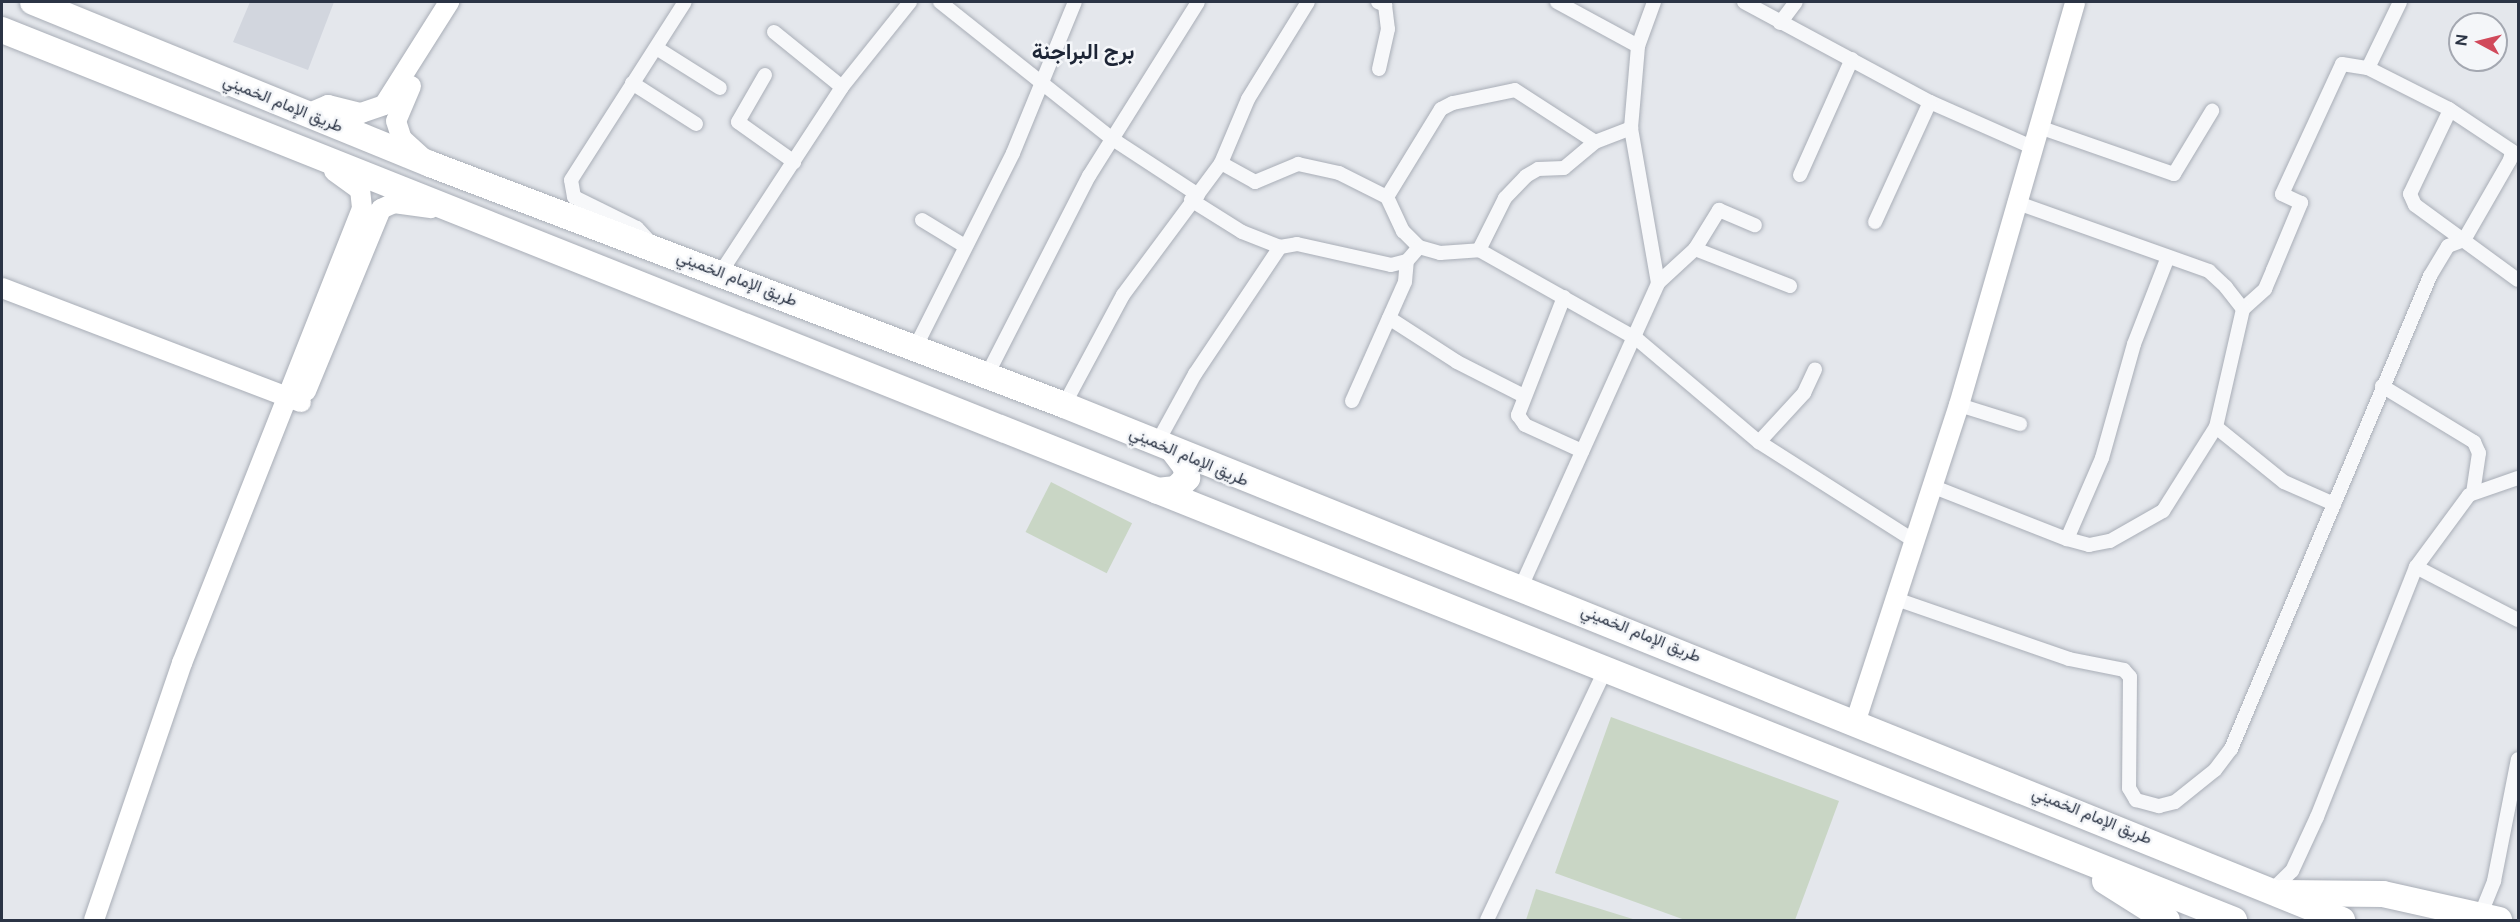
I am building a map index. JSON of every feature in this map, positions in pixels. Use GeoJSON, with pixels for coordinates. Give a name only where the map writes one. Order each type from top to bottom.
{"type":"FeatureCollection","features":[{"type":"Feature","properties":{"kind":"highway","name":"طريق الإمام الخميني"},"geometry":{"type":"LineString","coordinates":[[33,2],[430,164],[721,272],[1065,405],[1251,483],[1521,586],[2222,869],[2342,921]]}},
{"type":"Feature","properties":{"kind":"highway","name":"طريق الإمام الخميني"},"geometry":{"type":"LineString","coordinates":[[2,30],[298,145],[2234,921]]}},
{"type":"Feature","properties":{"kind":"highway"},"geometry":{"type":"LineString","coordinates":[[1157,491],[1176,489],[1187,478],[1186,466],[1165,447]]}},
{"type":"Feature","properties":{"kind":"highway"},"geometry":{"type":"LineString","coordinates":[[1236,522],[1219,503],[1220,489],[1251,483]]}},
{"type":"Feature","properties":{"kind":"highway"},"geometry":{"type":"LineString","coordinates":[[2087,862],[2108,883],[2167,921]]}},
{"type":"Feature","properties":{"kind":"highway"},"geometry":{"type":"LineString","coordinates":[[2206,909],[2229,896],[2229,879],[2222,869]]}},
{"type":"Feature","properties":{"kind":"highway"},"geometry":{"type":"LineString","coordinates":[[2273,892],[2364,892],[2490,918]]}},
{"type":"Feature","properties":{"kind":"highway"},"geometry":{"type":"LineString","coordinates":[[2273,892],[2440,921]]}},
{"type":"Feature","properties":{"kind":"street"},"geometry":{"type":"LineString","coordinates":[[430,164],[402,139],[391,108],[449,2]]}},
{"type":"Feature","properties":{"kind":"street"},"geometry":{"type":"LineString","coordinates":[[307,114],[328,105],[361,113],[391,108],[460,2]]}},
{"type":"Feature","properties":{"kind":"street"},"geometry":{"type":"LineString","coordinates":[[657,249],[637,228],[583,203],[572,192],[574,171],[632,83],[658,49],[685,2]]}},
{"type":"Feature","properties":{"kind":"street"},"geometry":{"type":"LineString","coordinates":[[721,272],[842,87],[910,2]]}},
{"type":"Feature","properties":{"kind":"street"},"geometry":{"type":"LineString","coordinates":[[940,2],[1111,138],[1242,232],[1280,247],[1297,244],[1382,264],[1407,261],[1419,247]]}},
{"type":"Feature","properties":{"kind":"street"},"geometry":{"type":"LineString","coordinates":[[915,348],[1043,82],[1075,2]]}},
{"type":"Feature","properties":{"kind":"street"},"geometry":{"type":"LineString","coordinates":[[987,375],[1111,138],[1198,2]]}},
{"type":"Feature","properties":{"kind":"street"},"geometry":{"type":"LineString","coordinates":[[1065,405],[1123,295],[1221,163],[1248,99],[1308,2]]}},
{"type":"Feature","properties":{"kind":"street"},"geometry":{"type":"LineString","coordinates":[[1378,2],[1385,5],[1388,29],[1379,69]]}},
{"type":"Feature","properties":{"kind":"street"},"geometry":{"type":"LineString","coordinates":[[1557,2],[1638,46]]}},
{"type":"Feature","properties":{"kind":"street"},"geometry":{"type":"LineString","coordinates":[[1654,2],[1638,46],[1631,128],[1658,283]]}},
{"type":"Feature","properties":{"kind":"street"},"geometry":{"type":"LineString","coordinates":[[1744,2],[1930,102],[2032,147]]}},
{"type":"Feature","properties":{"kind":"street"},"geometry":{"type":"LineString","coordinates":[[1780,23],[1796,2]]}},
{"type":"Feature","properties":{"kind":"street"},"geometry":{"type":"LineString","coordinates":[[1856,720],[1934,487],[2075,2]]}},
{"type":"Feature","properties":{"kind":"street"},"geometry":{"type":"LineString","coordinates":[[2368,68],[2400,2]]}},
{"type":"Feature","properties":{"kind":"street"},"geometry":{"type":"LineString","coordinates":[[774,32],[842,87]]}},
{"type":"Feature","properties":{"kind":"street"},"geometry":{"type":"LineString","coordinates":[[658,49],[720,88]]}},
{"type":"Feature","properties":{"kind":"street"},"geometry":{"type":"LineString","coordinates":[[1800,175],[1852,59]]}},
{"type":"Feature","properties":{"kind":"street"},"geometry":{"type":"LineString","coordinates":[[1896,599],[2069,659],[2124,670],[2130,677],[2129,788],[2147,805],[2175,802],[2198,789],[2231,749],[2382,386],[2439,258],[2448,246],[2464,240],[2515,153],[2450,110],[2368,68],[2342,64],[2282,195],[2301,203],[2265,289],[2243,309],[2216,427],[2163,511],[2110,541],[2089,545],[2067,539],[1934,487]]}},
{"type":"Feature","properties":{"kind":"street"},"geometry":{"type":"LineString","coordinates":[[765,75],[739,125],[794,162]]}},
{"type":"Feature","properties":{"kind":"street"},"geometry":{"type":"LineString","coordinates":[[632,83],[696,124]]}},
{"type":"Feature","properties":{"kind":"street"},"geometry":{"type":"LineString","coordinates":[[1387,197],[1441,109],[1453,103],[1515,90],[1595,142]]}},
{"type":"Feature","properties":{"kind":"street"},"geometry":{"type":"LineString","coordinates":[[1875,222],[1930,102]]}},
{"type":"Feature","properties":{"kind":"street"},"geometry":{"type":"LineString","coordinates":[[2450,110],[2410,194],[2415,205],[2518,280]]}},
{"type":"Feature","properties":{"kind":"street"},"geometry":{"type":"LineString","coordinates":[[2039,127],[2174,174],[2212,111]]}},
{"type":"Feature","properties":{"kind":"street"},"geometry":{"type":"LineString","coordinates":[[1479,250],[1506,198],[1526,176],[1538,170],[1564,168],[1595,142],[1631,128]]}},
{"type":"Feature","properties":{"kind":"street"},"geometry":{"type":"LineString","coordinates":[[105,921],[193,665],[296,399],[362,208],[356,185],[298,145]]}},
{"type":"Feature","properties":{"kind":"street"},"geometry":{"type":"LineString","coordinates":[[1221,163],[1259,182],[1286,165],[1321,168],[1387,197],[1404,231],[1419,247],[1440,253],[1479,250],[1636,339],[1759,442],[1916,542]]}},
{"type":"Feature","properties":{"kind":"street"},"geometry":{"type":"LineString","coordinates":[[2015,202],[2209,271],[2243,309]]}},
{"type":"Feature","properties":{"kind":"street"},"geometry":{"type":"LineString","coordinates":[[93,921],[182,663],[381,209],[390,204],[450,206]]}},
{"type":"Feature","properties":{"kind":"street"},"geometry":{"type":"LineString","coordinates":[[1521,586],[1636,339],[1658,283],[1695,249],[1719,210],[1755,225]]}},
{"type":"Feature","properties":{"kind":"street"},"geometry":{"type":"LineString","coordinates":[[921,220],[965,246]]}},
{"type":"Feature","properties":{"kind":"street"},"geometry":{"type":"LineString","coordinates":[[1165,447],[1195,374],[1280,247]]}},
{"type":"Feature","properties":{"kind":"street"},"geometry":{"type":"LineString","coordinates":[[1695,249],[1790,286]]}},
{"type":"Feature","properties":{"kind":"street"},"geometry":{"type":"LineString","coordinates":[[2067,539],[2102,458],[2134,344],[2168,257]]}},
{"type":"Feature","properties":{"kind":"street"},"geometry":{"type":"LineString","coordinates":[[1352,401],[1408,274],[1407,261]]}},
{"type":"Feature","properties":{"kind":"street"},"geometry":{"type":"LineString","coordinates":[[2,288],[296,399]]}},
{"type":"Feature","properties":{"kind":"street"},"geometry":{"type":"LineString","coordinates":[[1564,297],[1524,396],[1520,421],[1582,451]]}},
{"type":"Feature","properties":{"kind":"street"},"geometry":{"type":"LineString","coordinates":[[1389,318],[1457,362],[1524,396]]}},
{"type":"Feature","properties":{"kind":"street"},"geometry":{"type":"LineString","coordinates":[[1759,442],[1804,393],[1815,369]]}},
{"type":"Feature","properties":{"kind":"street"},"geometry":{"type":"LineString","coordinates":[[2273,892],[2292,872],[2317,818],[2416,567],[2473,493],[2479,453],[2474,442],[2382,386]]}},
{"type":"Feature","properties":{"kind":"street"},"geometry":{"type":"LineString","coordinates":[[1959,405],[2020,424]]}},
{"type":"Feature","properties":{"kind":"street"},"geometry":{"type":"LineString","coordinates":[[2216,427],[2284,482],[2334,504]]}},
{"type":"Feature","properties":{"kind":"street"},"geometry":{"type":"LineString","coordinates":[[2473,493],[2518,478]]}},
{"type":"Feature","properties":{"kind":"street"},"geometry":{"type":"LineString","coordinates":[[2416,567],[2518,620]]}},
{"type":"Feature","properties":{"kind":"street"},"geometry":{"type":"LineString","coordinates":[[1487,921],[1605,670]]}},
{"type":"Feature","properties":{"kind":"street"},"geometry":{"type":"LineString","coordinates":[[2490,918],[2494,881],[2518,759]]}},
{"type":"Feature","properties":{"kind":"shaded area"},"geometry":{"type":"Polygon","coordinates":[[[250,2],[334,2],[308,70],[233,42],[250,2]]]}},
{"type":"Feature","properties":{"kind":"green space"},"geometry":{"type":"Polygon","coordinates":[[[1051,482],[1132,523],[1107,573],[1026,532],[1051,482]]]}},
{"type":"Feature","properties":{"kind":"green space"},"geometry":{"type":"Polygon","coordinates":[[[1611,717],[1839,801],[1795,920],[1685,920],[1555,873],[1611,717]]]}},
{"type":"Feature","properties":{"kind":"green space"},"geometry":{"type":"Polygon","coordinates":[[[1536,889],[1636,920],[1526,920],[1536,889]]]}},
{"type":"Feature","properties":{"kind":"district","name":"برج البراجنة"},"geometry":{"type":"Point","coordinates":[1083,52]}}]}
